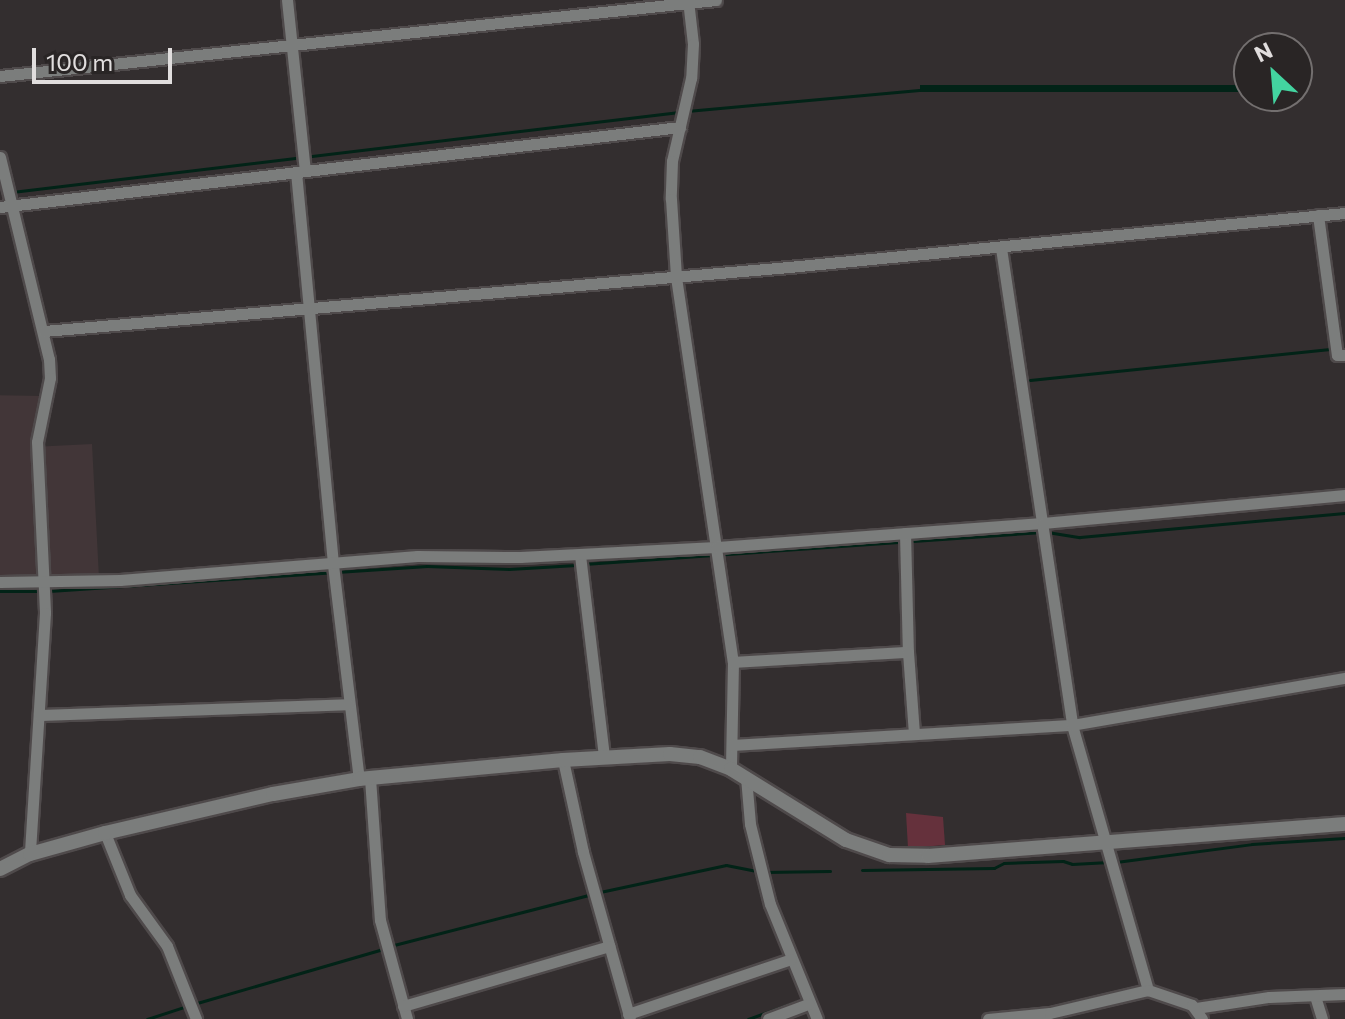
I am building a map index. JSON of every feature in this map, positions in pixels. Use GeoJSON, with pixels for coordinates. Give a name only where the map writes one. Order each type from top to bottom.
{"type":"FeatureCollection","features":[{"type":"Feature","properties":{"kind":"street"},"geometry":{"type":"LineString","coordinates":[[287,0],[303,150],[309,308],[349,704],[364,779],[380,920],[407,1019]]}},
{"type":"Feature","properties":{"kind":"street"},"geometry":{"type":"LineString","coordinates":[[0,76],[716,0]]}},
{"type":"Feature","properties":{"kind":"street"},"geometry":{"type":"LineString","coordinates":[[688,1],[693,44],[685,105],[672,161],[671,199],[676,277],[733,662],[731,769]]}},
{"type":"Feature","properties":{"kind":"street"},"geometry":{"type":"LineString","coordinates":[[0,207],[11,197],[302,169],[680,124]]}},
{"type":"Feature","properties":{"kind":"street"},"geometry":{"type":"LineString","coordinates":[[0,157],[44,331],[50,378],[37,442],[45,596],[30,854]]}},
{"type":"Feature","properties":{"kind":"street"},"geometry":{"type":"LineString","coordinates":[[44,331],[1001,248],[1345,213]]}},
{"type":"Feature","properties":{"kind":"street"},"geometry":{"type":"LineString","coordinates":[[1318,215],[1339,350]]}},
{"type":"Feature","properties":{"kind":"street"},"geometry":{"type":"LineString","coordinates":[[1001,248],[1072,725],[1148,990]]}},
{"type":"Feature","properties":{"kind":"street"},"geometry":{"type":"LineString","coordinates":[[0,582],[333,565],[417,556],[580,555],[905,540],[1044,529],[1345,495]]}},
{"type":"Feature","properties":{"kind":"street"},"geometry":{"type":"LineString","coordinates":[[905,540],[914,734]]}},
{"type":"Feature","properties":{"kind":"street"},"geometry":{"type":"LineString","coordinates":[[580,555],[604,757]]}},
{"type":"Feature","properties":{"kind":"street"},"geometry":{"type":"LineString","coordinates":[[733,662],[908,652]]}},
{"type":"Feature","properties":{"kind":"street"},"geometry":{"type":"LineString","coordinates":[[733,745],[1072,725],[1345,678]]}},
{"type":"Feature","properties":{"kind":"street"},"geometry":{"type":"LineString","coordinates":[[39,715],[349,704]]}},
{"type":"Feature","properties":{"kind":"street"},"geometry":{"type":"LineString","coordinates":[[0,869],[30,854],[105,833],[273,794],[364,779],[563,760],[670,754],[700,757],[731,769],[846,840],[889,855],[928,856],[1345,824]]}},
{"type":"Feature","properties":{"kind":"street"},"geometry":{"type":"LineString","coordinates":[[563,760],[629,1016],[791,959]]}},
{"type":"Feature","properties":{"kind":"street"},"geometry":{"type":"LineString","coordinates":[[746,777],[750,824],[762,872],[791,959],[817,1019]]}},
{"type":"Feature","properties":{"kind":"street"},"geometry":{"type":"LineString","coordinates":[[105,833],[130,895],[167,946],[196,1019]]}},
{"type":"Feature","properties":{"kind":"street"},"geometry":{"type":"LineString","coordinates":[[403,1006],[609,946]]}},
{"type":"Feature","properties":{"kind":"street"},"geometry":{"type":"LineString","coordinates":[[988,1019],[1050,1013],[1148,990],[1199,1014],[1269,997],[1345,994]]}},
{"type":"Feature","properties":{"kind":"street"},"geometry":{"type":"LineString","coordinates":[[1315,996],[1322,1019]]}},
{"type":"Feature","properties":{"kind":"street"},"geometry":{"type":"LineString","coordinates":[[768,1019],[808,1004]]}},
{"type":"Feature","properties":{"kind":"shaded area"},"geometry":{"type":"Polygon","coordinates":[[[920,85],[1233,85],[1233,92],[920,92],[920,85]]]}},
{"type":"Feature","properties":{"kind":"shaded area"},"geometry":{"type":"Polygon","coordinates":[[[0,395],[42,396],[39,578],[0,577],[0,395]]]}},
{"type":"Feature","properties":{"kind":"shaded area"},"geometry":{"type":"Polygon","coordinates":[[[92,444],[99,577],[49,579],[42,447],[92,444]]]}},
{"type":"Feature","properties":{"kind":"shaded area"},"geometry":{"type":"Polygon","coordinates":[[[906,813],[943,817],[945,845],[908,848],[906,813]]]}},
{"type":"Feature","properties":{"kind":"waterway"},"geometry":{"type":"LineString","coordinates":[[687,111],[919,90]]}},
{"type":"Feature","properties":{"kind":"waterway"},"geometry":{"type":"LineString","coordinates":[[12,192],[679,112]]}},
{"type":"Feature","properties":{"kind":"waterway"},"geometry":{"type":"LineString","coordinates":[[1030,380],[1332,349]]}},
{"type":"Feature","properties":{"kind":"waterway"},"geometry":{"type":"LineString","coordinates":[[1047,532],[1080,537],[1345,513]]}},
{"type":"Feature","properties":{"kind":"waterway"},"geometry":{"type":"LineString","coordinates":[[584,564],[1039,532]]}},
{"type":"Feature","properties":{"kind":"waterway"},"geometry":{"type":"LineString","coordinates":[[49,591],[427,566],[509,569],[576,565]]}},
{"type":"Feature","properties":{"kind":"waterway"},"geometry":{"type":"LineString","coordinates":[[0,591],[41,591]]}},
{"type":"Feature","properties":{"kind":"waterway"},"geometry":{"type":"LineString","coordinates":[[1336,685],[1345,684]]}},
{"type":"Feature","properties":{"kind":"waterway"},"geometry":{"type":"LineString","coordinates":[[864,743],[1067,731]]}},
{"type":"Feature","properties":{"kind":"waterway"},"geometry":{"type":"LineString","coordinates":[[1116,862],[1252,844],[1345,838]]}},
{"type":"Feature","properties":{"kind":"waterway"},"geometry":{"type":"LineString","coordinates":[[862,870],[994,868],[1004,863],[1063,861],[1072,864],[1109,862]]}},
{"type":"Feature","properties":{"kind":"waterway"},"geometry":{"type":"LineString","coordinates":[[600,892],[726,865],[756,871]]}},
{"type":"Feature","properties":{"kind":"waterway"},"geometry":{"type":"LineString","coordinates":[[764,872],[830,871]]}},
{"type":"Feature","properties":{"kind":"waterway"},"geometry":{"type":"LineString","coordinates":[[390,946],[589,895]]}},
{"type":"Feature","properties":{"kind":"waterway"},"geometry":{"type":"LineString","coordinates":[[197,1003],[380,950]]}},
{"type":"Feature","properties":{"kind":"waterway"},"geometry":{"type":"LineString","coordinates":[[748,1019],[798,1001]]}},
{"type":"Feature","properties":{"kind":"waterway"},"geometry":{"type":"LineString","coordinates":[[147,1019],[185,1007]]}}]}
